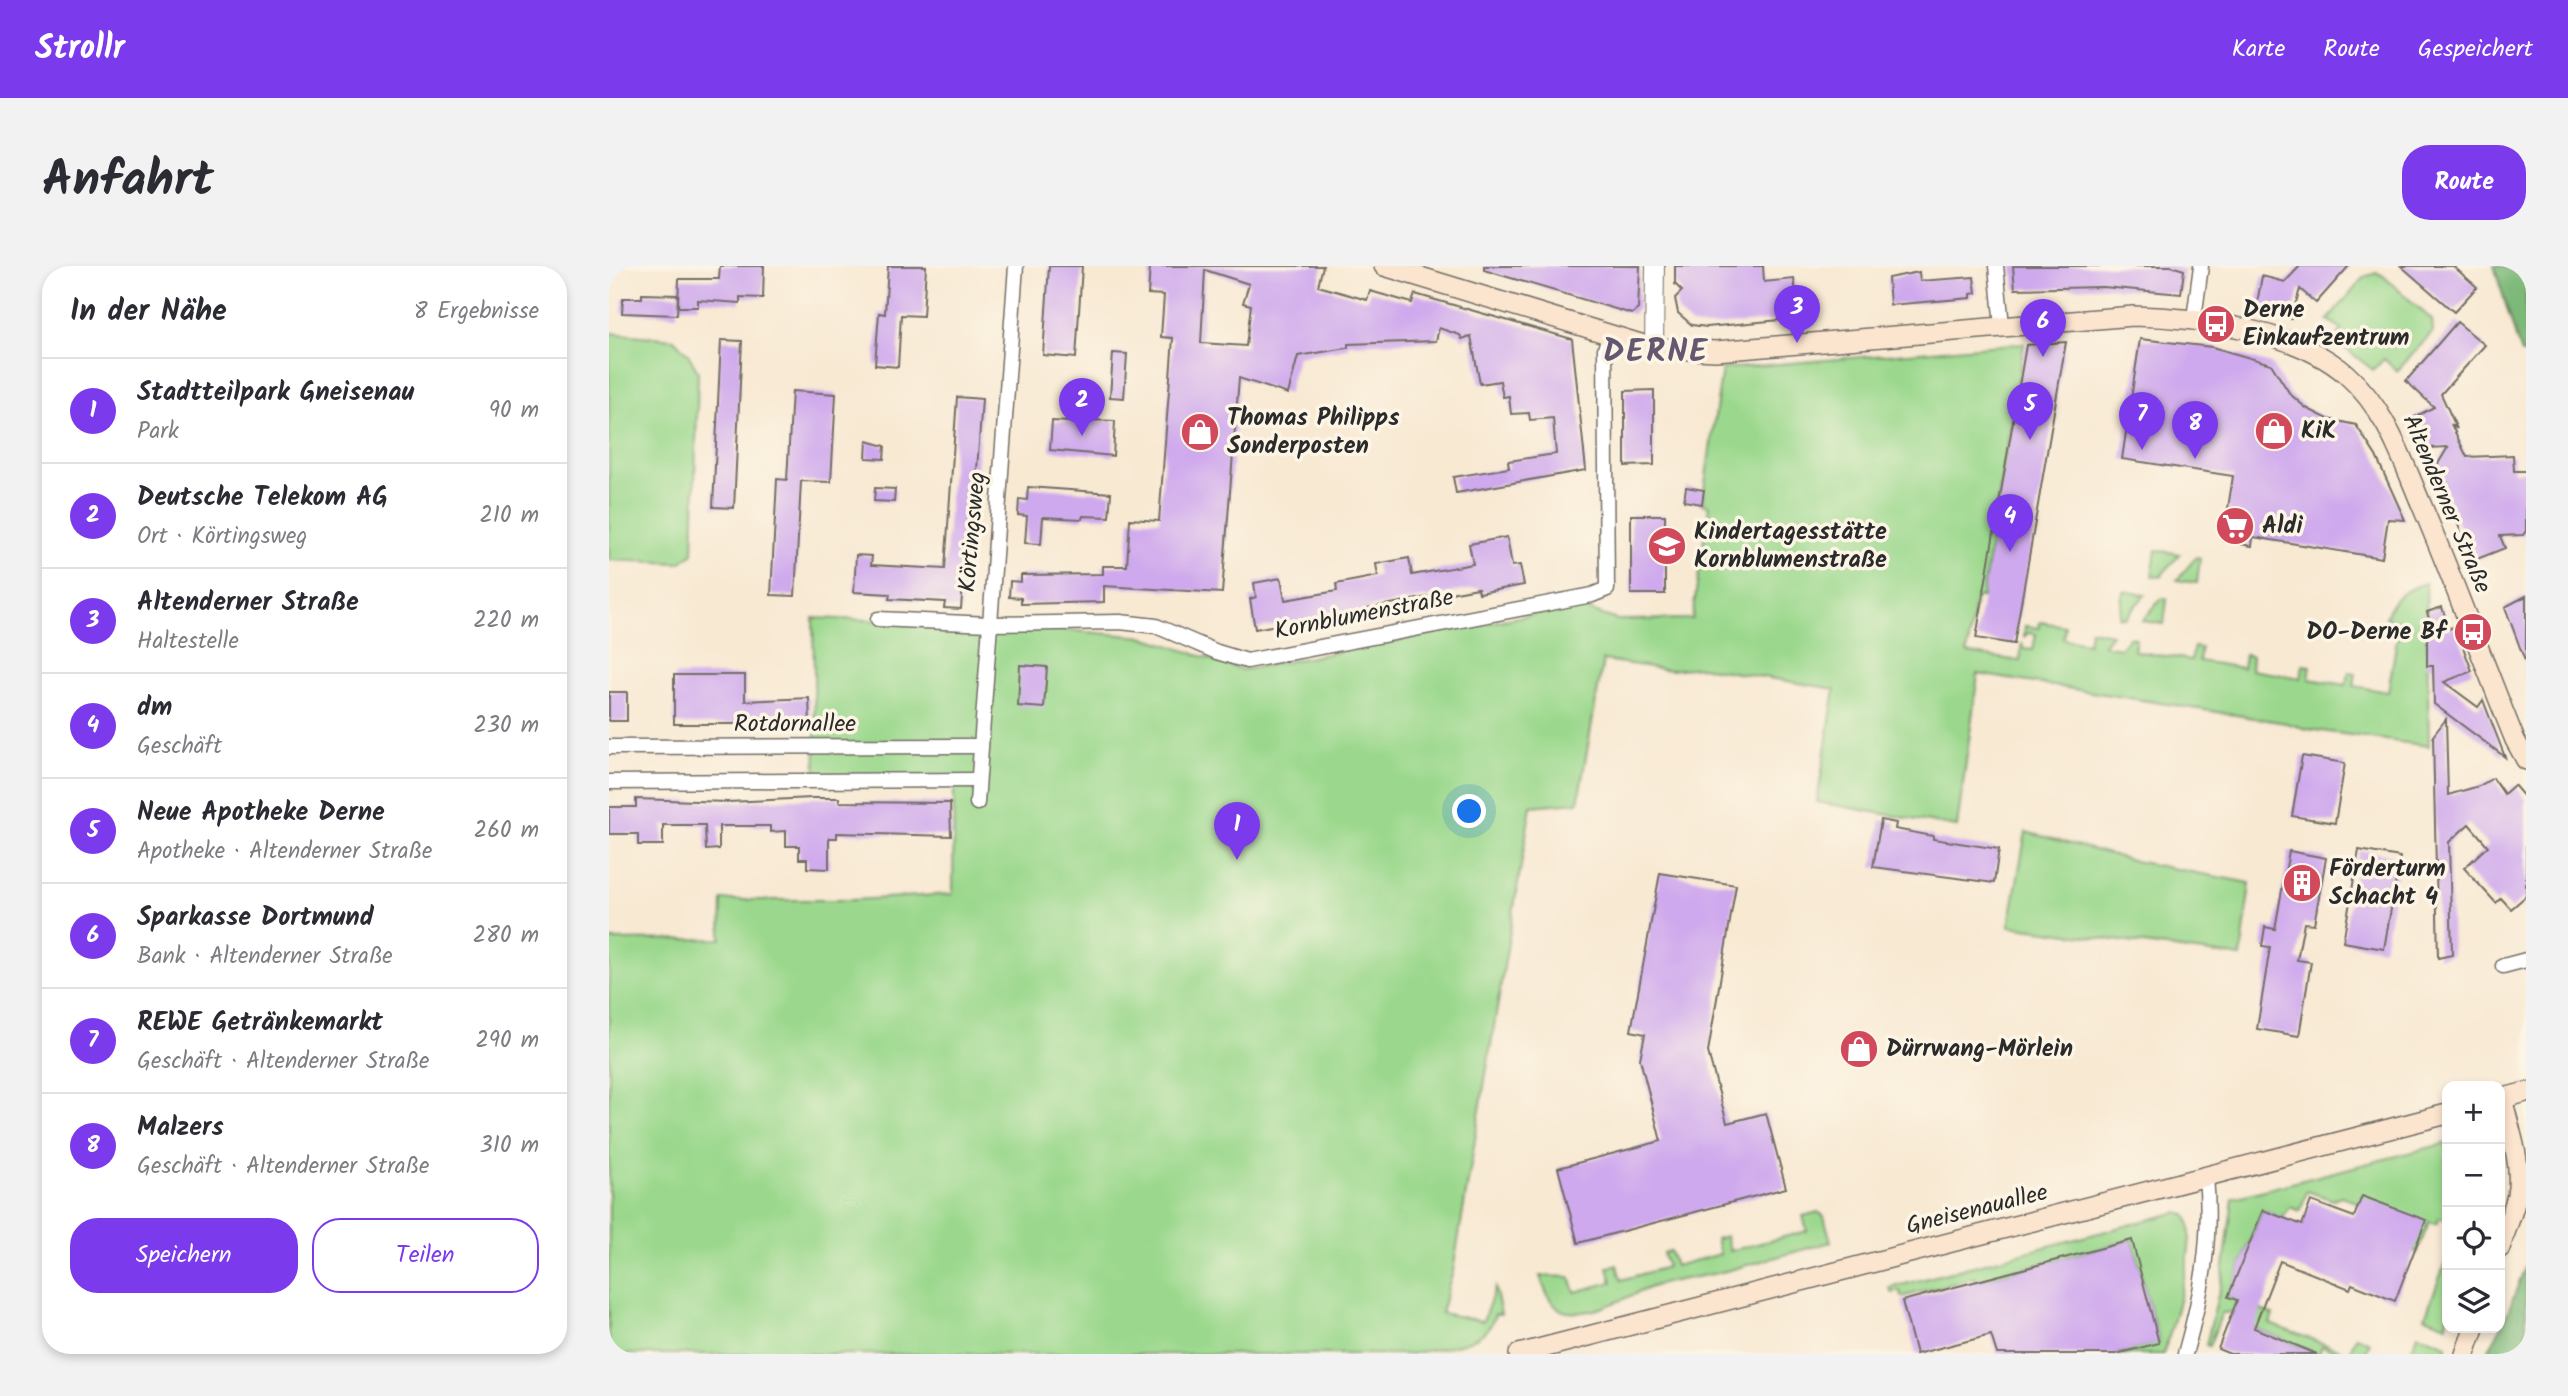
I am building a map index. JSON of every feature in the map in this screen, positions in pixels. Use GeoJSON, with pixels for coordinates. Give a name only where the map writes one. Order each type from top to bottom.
{"type":"FeatureCollection","features":[{"type":"Feature","properties":{"kind":"main road","name":"Altenderner Straße"},"geometry":{"type":"LineString","coordinates":[[1384,266],[1654,348],[1716,351],[2122,316],[2194,319],[2300,347],[2344,372],[2367,395],[2387,422],[2446,562],[2509,727],[2526,760]]}},
{"type":"Feature","properties":{"kind":"main road"},"geometry":{"type":"LineString","coordinates":[[2505,1097],[2526,1092]]}},
{"type":"Feature","properties":{"kind":"main road"},"geometry":{"type":"LineString","coordinates":[[2505,1112],[2514,1143],[2518,1178],[2517,1195],[2505,1232]]}},
{"type":"Feature","properties":{"kind":"main road","name":"Gneisenauallee"},"geometry":{"type":"LineString","coordinates":[[1530,1353],[2442,1115]]}},
{"type":"Feature","properties":{"kind":"main road"},"geometry":{"type":"LineString","coordinates":[[2465,1354],[2472,1333]]}},
{"type":"Feature","properties":{"kind":"street","name":"Körtingsweg"},"geometry":{"type":"LineString","coordinates":[[977,803],[1016,266]]}},
{"type":"Feature","properties":{"kind":"street"},"geometry":{"type":"LineString","coordinates":[[1654,348],[1655,266]]}},
{"type":"Feature","properties":{"kind":"street"},"geometry":{"type":"LineString","coordinates":[[1996,266],[2002,326]]}},
{"type":"Feature","properties":{"kind":"street"},"geometry":{"type":"LineString","coordinates":[[2194,319],[2201,266]]}},
{"type":"Feature","properties":{"kind":"street","name":"Kornblumenstraße"},"geometry":{"type":"LineString","coordinates":[[878,619],[989,624],[1120,622],[1156,626],[1217,652],[1247,661],[1592,595],[1607,589],[1605,349],[1610,334]]}},
{"type":"Feature","properties":{"kind":"street","name":"Rotdornallee"},"geometry":{"type":"LineString","coordinates":[[609,747],[980,746]]}},
{"type":"Feature","properties":{"kind":"street"},"geometry":{"type":"LineString","coordinates":[[609,782],[978,780]]}},
{"type":"Feature","properties":{"kind":"street"},"geometry":{"type":"LineString","coordinates":[[2503,966],[2526,960]]}},
{"type":"Feature","properties":{"kind":"street"},"geometry":{"type":"LineString","coordinates":[[2185,1354],[2207,1262],[2210,1222],[2206,1177]]}},
{"type":"Feature","properties":{"kind":"green space"},"geometry":{"type":"Polygon","coordinates":[[[2494,266],[2526,266],[2526,354],[2521,354],[2494,266]]]}},
{"type":"Feature","properties":{"kind":"green space"},"geometry":{"type":"Polygon","coordinates":[[[2376,273],[2382,275],[2432,320],[2433,332],[2397,371],[2384,359],[2373,370],[2335,340],[2342,329],[2328,320],[2364,277],[2376,273]]]}},
{"type":"Feature","properties":{"kind":"green space"},"geometry":{"type":"Polygon","coordinates":[[[609,333],[674,339],[688,354],[698,372],[693,553],[680,563],[609,560],[609,333]]]}},
{"type":"Feature","properties":{"kind":"green space"},"geometry":{"type":"Polygon","coordinates":[[[2024,343],[1982,597],[1976,597],[1967,653],[2020,661],[2022,643],[2024,649],[2033,650],[2036,634],[2027,633],[2024,638],[2025,626],[2039,628],[2040,622],[2065,626],[2063,639],[2088,643],[2090,630],[2112,634],[2103,645],[2120,648],[2129,637],[2136,638],[2134,651],[2191,660],[2194,647],[2201,648],[2199,661],[2243,668],[2245,655],[2252,656],[2251,670],[2301,678],[2303,665],[2310,666],[2309,679],[2346,685],[2349,672],[2356,673],[2354,686],[2388,692],[2400,621],[2386,618],[2392,604],[2400,595],[2426,583],[2429,746],[2307,729],[2286,723],[1978,674],[1957,827],[1817,802],[1835,689],[1701,667],[1670,670],[1603,660],[1578,802],[1531,806],[1453,1271],[1441,1313],[1483,1321],[1495,1288],[1501,1314],[1495,1314],[1483,1334],[1460,1344],[1410,1354],[609,1354],[609,940],[721,939],[722,900],[853,900],[953,894],[954,781],[816,781],[813,618],[1008,625],[1144,637],[1243,670],[1577,606],[1617,620],[1692,619],[1709,506],[1702,504],[1722,369],[2024,343]]]}},
{"type":"Feature","properties":{"kind":"green space"},"geometry":{"type":"Polygon","coordinates":[[[2156,550],[2180,554],[2160,577],[2152,576],[2156,550]]]}},
{"type":"Feature","properties":{"kind":"green space"},"geometry":{"type":"Polygon","coordinates":[[[2196,557],[2200,558],[2197,583],[2177,580],[2196,557]]]}},
{"type":"Feature","properties":{"kind":"green space"},"geometry":{"type":"Polygon","coordinates":[[[2123,591],[2145,595],[2125,618],[2119,617],[2123,591]]]}},
{"type":"Feature","properties":{"kind":"green space"},"geometry":{"type":"Polygon","coordinates":[[[2162,598],[2167,599],[2164,624],[2142,621],[2162,598]]]}},
{"type":"Feature","properties":{"kind":"green space"},"geometry":{"type":"Polygon","coordinates":[[[2026,832],[2139,862],[2250,883],[2241,957],[2009,926],[2026,832]]]}},
{"type":"Feature","properties":{"kind":"green space"},"geometry":{"type":"Polygon","coordinates":[[[2442,1144],[2442,1219],[2439,1219],[2437,1224],[2429,1222],[2417,1253],[2362,1196],[2359,1203],[2342,1196],[2333,1200],[2307,1191],[2300,1211],[2290,1207],[2283,1218],[2262,1210],[2229,1297],[2273,1315],[2270,1324],[2349,1353],[2356,1336],[2370,1342],[2365,1354],[2341,1354],[2322,1346],[2319,1354],[2310,1354],[2311,1351],[2232,1319],[2234,1312],[2222,1313],[2209,1346],[2206,1345],[2223,1275],[2233,1198],[2442,1144]]]}},
{"type":"Feature","properties":{"kind":"green space"},"geometry":{"type":"Polygon","coordinates":[[[1818,1212],[1824,1216],[1831,1242],[1722,1272],[1662,1284],[1590,1311],[1568,1312],[1557,1308],[1549,1298],[1540,1276],[1570,1277],[1575,1292],[1612,1282],[1608,1267],[1617,1265],[1621,1280],[1667,1267],[1663,1253],[1670,1251],[1675,1266],[1720,1254],[1716,1239],[1726,1236],[1730,1251],[1807,1231],[1803,1216],[1818,1212]]]}},
{"type":"Feature","properties":{"kind":"green space"},"geometry":{"type":"Polygon","coordinates":[[[2178,1212],[2186,1215],[2190,1241],[2183,1283],[2163,1354],[2116,1354],[2159,1342],[2132,1240],[1977,1281],[1976,1277],[1902,1297],[1900,1291],[1892,1293],[1890,1288],[2178,1212]]]}},
{"type":"Feature","properties":{"kind":"green space"},"geometry":{"type":"Polygon","coordinates":[[[2526,1264],[2526,1354],[2486,1354],[2498,1333],[2505,1333],[2505,1319],[2526,1264]]]}},
{"type":"Feature","properties":{"kind":"green space"},"geometry":{"type":"Polygon","coordinates":[[[2442,1271],[2442,1323],[2425,1317],[2442,1271]]]}},
{"type":"Feature","properties":{"kind":"green space"},"geometry":{"type":"Polygon","coordinates":[[[2418,1334],[2447,1345],[2447,1354],[2410,1354],[2418,1334]]]}},
{"type":"Feature","properties":{"kind":"building"},"geometry":{"type":"Polygon","coordinates":[[[720,266],[764,266],[763,298],[740,297],[740,303],[698,300],[698,307],[678,307],[679,279],[719,279],[720,266]]]}},
{"type":"Feature","properties":{"kind":"building"},"geometry":{"type":"Polygon","coordinates":[[[888,266],[926,266],[923,316],[901,315],[898,367],[875,365],[879,313],[885,314],[888,266]]]}},
{"type":"Feature","properties":{"kind":"building"},"geometry":{"type":"Polygon","coordinates":[[[1049,266],[1082,266],[1076,358],[1043,355],[1049,266]]]}},
{"type":"Feature","properties":{"kind":"building"},"geometry":{"type":"Polygon","coordinates":[[[1150,266],[1323,266],[1318,286],[1367,300],[1370,291],[1412,303],[1415,294],[1572,339],[1586,470],[1456,493],[1453,477],[1509,468],[1508,461],[1556,454],[1553,418],[1530,420],[1529,413],[1511,414],[1509,396],[1503,397],[1500,381],[1480,384],[1471,336],[1462,339],[1460,335],[1439,328],[1436,341],[1348,344],[1348,348],[1298,356],[1288,394],[1239,378],[1222,593],[1104,586],[1104,602],[1021,604],[1021,598],[1009,597],[1010,581],[1021,582],[1021,575],[1103,574],[1103,566],[1127,566],[1130,519],[1159,521],[1173,338],[1161,337],[1164,295],[1148,294],[1150,266]],[[1205,270],[1201,343],[1246,346],[1251,305],[1243,303],[1249,284],[1205,270]]]}},
{"type":"Feature","properties":{"kind":"building"},"geometry":{"type":"Polygon","coordinates":[[[1484,266],[1640,266],[1638,309],[1632,314],[1484,270],[1484,266]]]}},
{"type":"Feature","properties":{"kind":"building"},"geometry":{"type":"Polygon","coordinates":[[[1675,266],[1763,266],[1764,282],[1794,279],[1800,318],[1707,327],[1692,325],[1678,313],[1675,298],[1682,291],[1675,284],[1675,266]]]}},
{"type":"Feature","properties":{"kind":"building"},"geometry":{"type":"Polygon","coordinates":[[[2013,266],[2171,266],[2184,270],[2181,294],[2103,287],[2015,289],[2013,266]]]}},
{"type":"Feature","properties":{"kind":"building"},"geometry":{"type":"Polygon","coordinates":[[[2300,266],[2349,266],[2316,303],[2300,289],[2291,319],[2256,309],[2262,276],[2285,282],[2300,266]]]}},
{"type":"Feature","properties":{"kind":"building"},"geometry":{"type":"Polygon","coordinates":[[[2401,266],[2453,266],[2477,287],[2454,312],[2401,266]]]}},
{"type":"Feature","properties":{"kind":"building"},"geometry":{"type":"Polygon","coordinates":[[[1919,272],[1920,281],[1974,277],[1976,293],[1971,294],[1971,298],[1890,305],[1888,278],[1919,272]]]}},
{"type":"Feature","properties":{"kind":"building"},"geometry":{"type":"Polygon","coordinates":[[[642,294],[678,295],[677,315],[622,313],[623,298],[642,298],[642,294]]]}},
{"type":"Feature","properties":{"kind":"building"},"geometry":{"type":"Polygon","coordinates":[[[2457,322],[2485,345],[2441,394],[2457,429],[2451,424],[2467,457],[2513,455],[2514,471],[2526,471],[2526,531],[2523,535],[2500,536],[2505,548],[2472,561],[2436,467],[2448,447],[2427,448],[2411,419],[2434,407],[2406,381],[2457,322]]]}},
{"type":"Feature","properties":{"kind":"building"},"geometry":{"type":"Polygon","coordinates":[[[2140,339],[2212,347],[2271,364],[2290,394],[2306,408],[2328,419],[2356,425],[2376,456],[2405,520],[2388,519],[2382,558],[2253,537],[2252,546],[2223,541],[2233,476],[2122,459],[2140,339]]]}},
{"type":"Feature","properties":{"kind":"building"},"geometry":{"type":"Polygon","coordinates":[[[721,340],[742,341],[734,508],[713,507],[721,340]]]}},
{"type":"Feature","properties":{"kind":"building"},"geometry":{"type":"Polygon","coordinates":[[[2066,342],[2014,644],[1976,638],[2026,345],[2066,342]]]}},
{"type":"Feature","properties":{"kind":"building"},"geometry":{"type":"Polygon","coordinates":[[[1113,353],[1127,354],[1124,398],[1110,397],[1113,353]]]}},
{"type":"Feature","properties":{"kind":"building"},"geometry":{"type":"Polygon","coordinates":[[[1654,390],[1654,465],[1625,466],[1625,391],[1654,390]]]}},
{"type":"Feature","properties":{"kind":"building"},"geometry":{"type":"Polygon","coordinates":[[[792,391],[836,394],[831,482],[801,481],[795,596],[771,595],[777,479],[787,480],[792,391]]]}},
{"type":"Feature","properties":{"kind":"building"},"geometry":{"type":"Polygon","coordinates":[[[957,397],[982,399],[971,556],[965,555],[961,609],[944,608],[945,602],[889,599],[890,594],[854,592],[856,555],[872,556],[871,565],[945,569],[957,397]]]}},
{"type":"Feature","properties":{"kind":"building"},"geometry":{"type":"Polygon","coordinates":[[[1089,420],[1115,421],[1113,456],[1050,450],[1052,421],[1089,423],[1089,420]]]}},
{"type":"Feature","properties":{"kind":"building"},"geometry":{"type":"Polygon","coordinates":[[[867,441],[885,446],[884,459],[866,458],[867,441]]]}},
{"type":"Feature","properties":{"kind":"building"},"geometry":{"type":"Polygon","coordinates":[[[1028,487],[1111,493],[1109,517],[1043,517],[1041,544],[1025,543],[1027,516],[1018,515],[1019,499],[1027,500],[1028,487]]]}},
{"type":"Feature","properties":{"kind":"building"},"geometry":{"type":"Polygon","coordinates":[[[1686,487],[1704,490],[1702,504],[1684,501],[1686,487]]]}},
{"type":"Feature","properties":{"kind":"building"},"geometry":{"type":"Polygon","coordinates":[[[875,488],[895,489],[894,502],[874,501],[875,488]]]}},
{"type":"Feature","properties":{"kind":"building"},"geometry":{"type":"Polygon","coordinates":[[[1631,515],[1665,515],[1665,594],[1631,594],[1631,515]]]}},
{"type":"Feature","properties":{"kind":"building"},"geometry":{"type":"Polygon","coordinates":[[[1507,537],[1512,566],[1520,565],[1524,585],[1479,593],[1478,588],[1368,608],[1369,613],[1303,628],[1302,620],[1255,629],[1250,599],[1256,597],[1254,583],[1281,578],[1285,600],[1337,591],[1336,584],[1378,576],[1376,564],[1409,558],[1412,575],[1473,564],[1469,544],[1507,537]]]}},
{"type":"Feature","properties":{"kind":"building"},"geometry":{"type":"Polygon","coordinates":[[[2526,596],[2526,661],[2525,661],[2505,607],[2526,596]]]}},
{"type":"Feature","properties":{"kind":"building"},"geometry":{"type":"Polygon","coordinates":[[[2442,607],[2449,629],[2455,626],[2472,671],[2444,682],[2478,707],[2483,700],[2505,757],[2434,704],[2433,666],[2427,666],[2427,633],[2433,632],[2427,612],[2442,607]]]}},
{"type":"Feature","properties":{"kind":"building"},"geometry":{"type":"Polygon","coordinates":[[[1020,665],[1047,667],[1044,708],[1018,706],[1020,665]]]}},
{"type":"Feature","properties":{"kind":"building"},"geometry":{"type":"Polygon","coordinates":[[[674,675],[745,675],[745,701],[809,698],[810,724],[674,724],[674,675]]]}},
{"type":"Feature","properties":{"kind":"building"},"geometry":{"type":"Polygon","coordinates":[[[609,692],[627,692],[627,721],[609,721],[609,692]]]}},
{"type":"Feature","properties":{"kind":"building"},"geometry":{"type":"Polygon","coordinates":[[[2446,719],[2448,795],[2479,786],[2493,778],[2504,794],[2514,785],[2526,799],[2526,896],[2511,909],[2501,898],[2496,903],[2464,868],[2488,846],[2469,824],[2449,842],[2452,955],[2438,958],[2433,736],[2446,719]]]}},
{"type":"Feature","properties":{"kind":"building"},"geometry":{"type":"Polygon","coordinates":[[[2302,756],[2345,763],[2335,823],[2292,816],[2302,756]]]}},
{"type":"Feature","properties":{"kind":"building"},"geometry":{"type":"Polygon","coordinates":[[[839,798],[839,802],[950,803],[951,836],[837,833],[837,838],[829,838],[829,869],[807,868],[807,859],[799,859],[799,846],[786,846],[786,831],[770,832],[770,826],[719,826],[719,849],[706,850],[705,825],[663,825],[663,845],[638,845],[638,834],[609,834],[609,807],[636,807],[636,799],[727,802],[839,798]]]}},
{"type":"Feature","properties":{"kind":"building"},"geometry":{"type":"Polygon","coordinates":[[[1881,820],[1896,823],[1895,829],[1933,836],[1933,839],[1999,849],[1994,883],[1873,867],[1881,820]]]}},
{"type":"Feature","properties":{"kind":"building"},"geometry":{"type":"Polygon","coordinates":[[[2359,850],[2400,857],[2384,949],[2343,942],[2359,850]]]}},
{"type":"Feature","properties":{"kind":"building"},"geometry":{"type":"Polygon","coordinates":[[[2289,851],[2326,858],[2314,924],[2304,923],[2297,960],[2311,962],[2299,1036],[2257,1029],[2270,947],[2262,946],[2265,927],[2275,929],[2289,851]]]}},
{"type":"Feature","properties":{"kind":"building"},"geometry":{"type":"Polygon","coordinates":[[[1660,873],[1736,885],[1708,1052],[1727,1123],[1766,1113],[1786,1188],[1578,1243],[1558,1168],[1661,1141],[1640,1059],[1645,1034],[1631,1031],[1660,873]]]}},
{"type":"Feature","properties":{"kind":"building"},"geometry":{"type":"Polygon","coordinates":[[[2362,1196],[2426,1220],[2395,1301],[2352,1284],[2350,1289],[2280,1261],[2254,1328],[2317,1354],[2230,1354],[2218,1349],[2237,1300],[2228,1297],[2263,1210],[2302,1225],[2311,1201],[2354,1217],[2362,1196]]]}},
{"type":"Feature","properties":{"kind":"building"},"geometry":{"type":"Polygon","coordinates":[[[2132,1240],[2159,1343],[2116,1354],[1997,1354],[1991,1335],[1916,1354],[1902,1301],[2132,1240]]]}},
{"type":"Feature","properties":{"kind":"place","name":"Derne Einkaufzentrum"},"geometry":{"type":"Point","coordinates":[2216,324]}},
{"type":"Feature","properties":{"kind":"place","name":"Altenderner Straße"},"geometry":{"type":"Point","coordinates":[1797,343]}},
{"type":"Feature","properties":{"kind":"place","name":"Sparkasse Dortmund"},"geometry":{"type":"Point","coordinates":[2043,357]}},
{"type":"Feature","properties":{"kind":"place","name":"KiK"},"geometry":{"type":"Point","coordinates":[2274,431]}},
{"type":"Feature","properties":{"kind":"place","name":"Thomas Philipps Sonderposten"},"geometry":{"type":"Point","coordinates":[1200,432]}},
{"type":"Feature","properties":{"kind":"place","name":"Deutsche Telekom AG"},"geometry":{"type":"Point","coordinates":[1082,436]}},
{"type":"Feature","properties":{"kind":"place","name":"Neue Apotheke Derne"},"geometry":{"type":"Point","coordinates":[2030,440]}},
{"type":"Feature","properties":{"kind":"place","name":"REWE Getränkemarkt"},"geometry":{"type":"Point","coordinates":[2142,450]}},
{"type":"Feature","properties":{"kind":"place","name":"Malzers"},"geometry":{"type":"Point","coordinates":[2195,459]}},
{"type":"Feature","properties":{"kind":"place","name":"Aldi"},"geometry":{"type":"Point","coordinates":[2235,526]}},
{"type":"Feature","properties":{"kind":"place","name":"Kindertagesstätte Kornblumenstraße"},"geometry":{"type":"Point","coordinates":[1667,546]}},
{"type":"Feature","properties":{"kind":"place","name":"dm"},"geometry":{"type":"Point","coordinates":[2010,552]}},
{"type":"Feature","properties":{"kind":"place","name":"DO-Derne Bf"},"geometry":{"type":"Point","coordinates":[2473,632]}},
{"type":"Feature","properties":{"kind":"place","name":"Stadtteilpark Gneisenau"},"geometry":{"type":"Point","coordinates":[1237,860]}},
{"type":"Feature","properties":{"kind":"place","name":"Förderturm Schacht 4"},"geometry":{"type":"Point","coordinates":[2302,883]}},
{"type":"Feature","properties":{"kind":"place","name":"Dürrwang-Mörlein"},"geometry":{"type":"Point","coordinates":[1859,1049]}},
{"type":"Feature","properties":{"kind":"district","name":"DERNE"},"geometry":{"type":"Point","coordinates":[1656,352]}}]}
